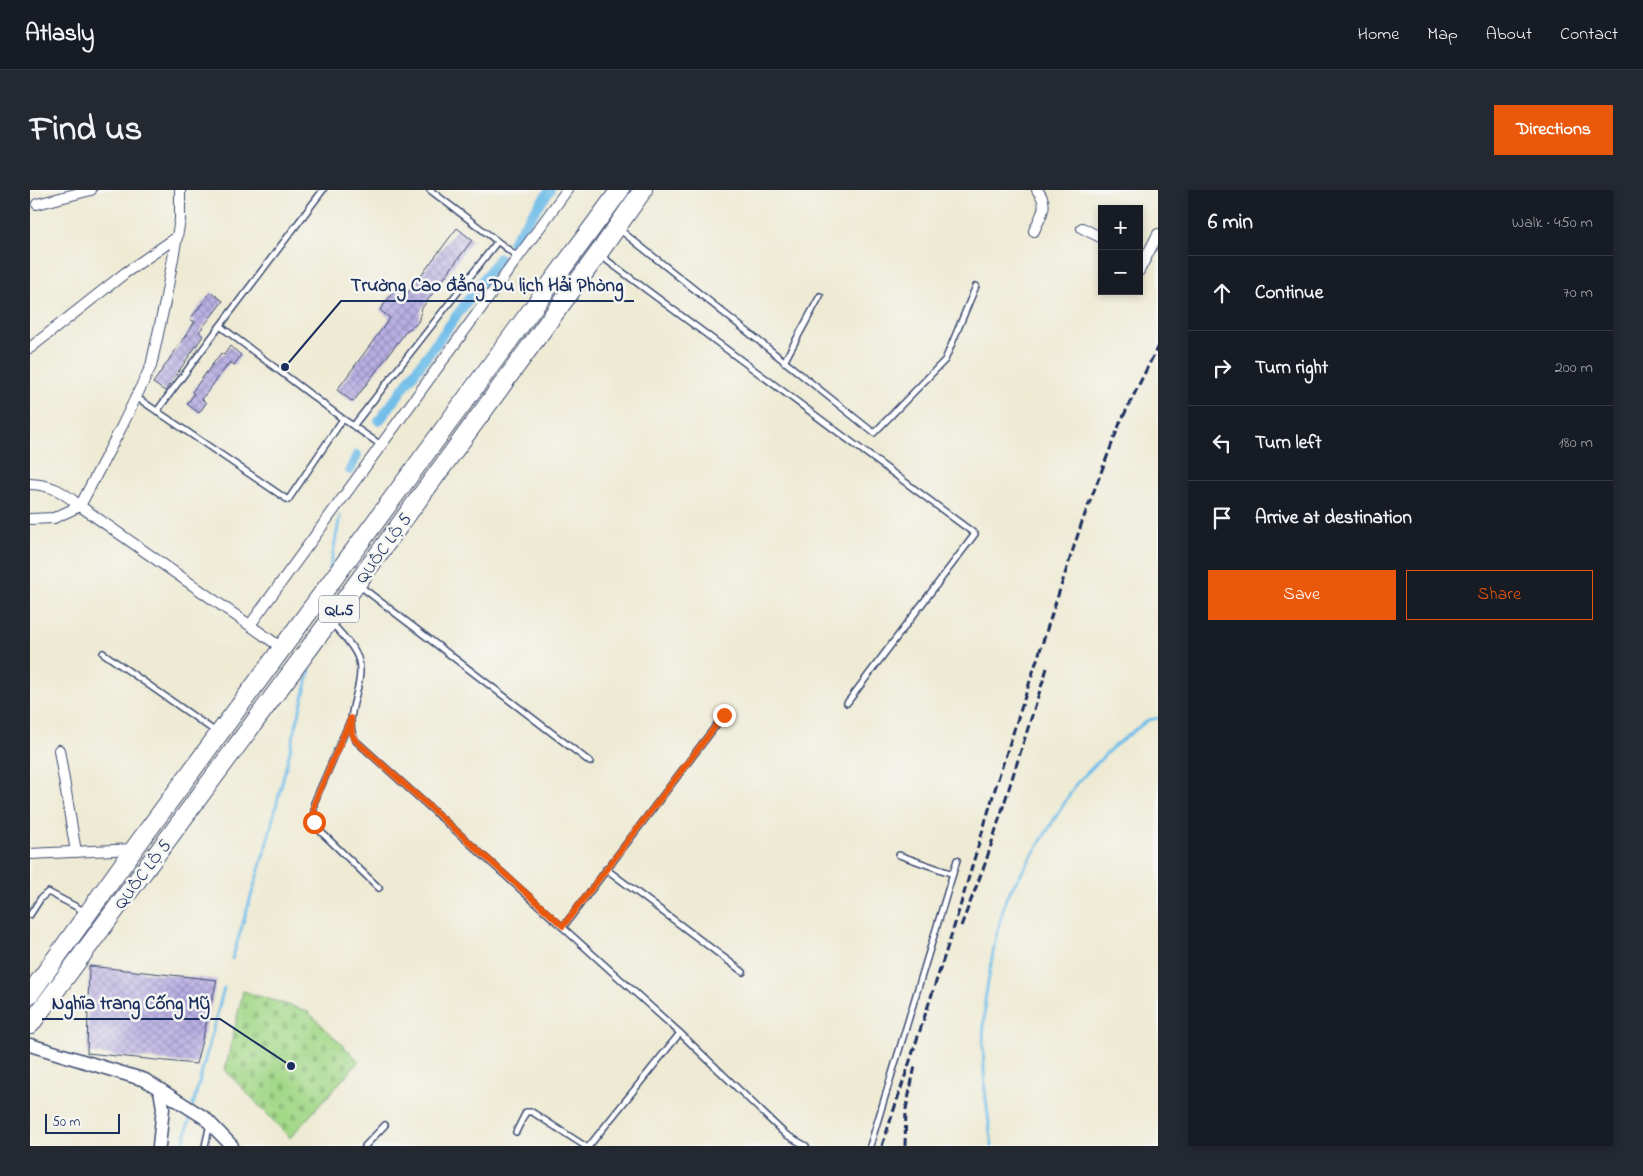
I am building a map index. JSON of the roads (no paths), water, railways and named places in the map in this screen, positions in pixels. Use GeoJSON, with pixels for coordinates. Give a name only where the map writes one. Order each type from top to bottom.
{"type":"FeatureCollection","features":[{"type":"Feature","properties":{"kind":"highway","name":"QUỐC LỘ 5"},"geometry":{"type":"LineString","coordinates":[[33,984],[88,913],[620,190]]}},
{"type":"Feature","properties":{"kind":"highway","name":"QUỐC LỘ 5"},"geometry":{"type":"LineString","coordinates":[[30,1024],[330,620],[643,190]]}},
{"type":"Feature","properties":{"kind":"street"},"geometry":{"type":"LineString","coordinates":[[37,204],[91,190]]}},
{"type":"Feature","properties":{"kind":"street"},"geometry":{"type":"LineString","coordinates":[[30,519],[54,518],[80,506],[151,366],[166,302],[180,220],[180,190]]}},
{"type":"Feature","properties":{"kind":"street"},"geometry":{"type":"LineString","coordinates":[[250,625],[567,190]]}},
{"type":"Feature","properties":{"kind":"street"},"geometry":{"type":"LineString","coordinates":[[1034,231],[1045,203],[1037,190]]}},
{"type":"Feature","properties":{"kind":"street"},"geometry":{"type":"LineString","coordinates":[[1082,228],[1098,236]]}},
{"type":"Feature","properties":{"kind":"street"},"geometry":{"type":"LineString","coordinates":[[1143,256],[1158,234]]}},
{"type":"Feature","properties":{"kind":"street"},"geometry":{"type":"LineString","coordinates":[[30,348],[125,273],[177,237]]}},
{"type":"Feature","properties":{"kind":"street"},"geometry":{"type":"LineString","coordinates":[[30,484],[64,492],[80,506],[282,648]]}},
{"type":"Feature","properties":{"kind":"street"},"geometry":{"type":"LineString","coordinates":[[59,750],[76,852]]}},
{"type":"Feature","properties":{"kind":"street"},"geometry":{"type":"LineString","coordinates":[[30,854],[134,849]]}},
{"type":"Feature","properties":{"kind":"street"},"geometry":{"type":"LineString","coordinates":[[30,1045],[145,1080],[208,1121],[232,1146]]}},
{"type":"Feature","properties":{"kind":"street"},"geometry":{"type":"LineString","coordinates":[[159,1146],[162,1108],[160,1090]]}},
{"type":"Feature","properties":{"kind":"lane"},"geometry":{"type":"LineString","coordinates":[[157,411],[323,190]]}},
{"type":"Feature","properties":{"kind":"lane"},"geometry":{"type":"LineString","coordinates":[[430,190],[518,258]]}},
{"type":"Feature","properties":{"kind":"lane"},"geometry":{"type":"LineString","coordinates":[[617,227],[874,433],[945,360],[976,286]]}},
{"type":"Feature","properties":{"kind":"lane"},"geometry":{"type":"LineString","coordinates":[[354,426],[497,242]]}},
{"type":"Feature","properties":{"kind":"lane"},"geometry":{"type":"LineString","coordinates":[[598,254],[975,534],[846,704]]}},
{"type":"Feature","properties":{"kind":"lane"},"geometry":{"type":"LineString","coordinates":[[784,362],[820,296]]}},
{"type":"Feature","properties":{"kind":"lane"},"geometry":{"type":"LineString","coordinates":[[220,326],[381,445]]}},
{"type":"Feature","properties":{"kind":"lane"},"geometry":{"type":"LineString","coordinates":[[136,397],[288,500],[343,418]]}},
{"type":"Feature","properties":{"kind":"lane"},"geometry":{"type":"LineString","coordinates":[[356,584],[590,762]]}},
{"type":"Feature","properties":{"kind":"lane"},"geometry":{"type":"LineString","coordinates":[[330,620],[354,650],[358,660],[360,679],[351,718],[314,804],[314,822],[318,829],[379,888]]}},
{"type":"Feature","properties":{"kind":"lane"},"geometry":{"type":"LineString","coordinates":[[103,653],[218,734]]}},
{"type":"Feature","properties":{"kind":"lane"},"geometry":{"type":"LineString","coordinates":[[563,926],[724,715]]}},
{"type":"Feature","properties":{"kind":"lane"},"geometry":{"type":"LineString","coordinates":[[351,718],[352,735],[356,741],[563,926],[680,1033],[786,1134],[806,1146]]}},
{"type":"Feature","properties":{"kind":"lane"},"geometry":{"type":"LineString","coordinates":[[899,855],[953,874]]}},
{"type":"Feature","properties":{"kind":"lane"},"geometry":{"type":"LineString","coordinates":[[870,1146],[957,860]]}},
{"type":"Feature","properties":{"kind":"lane"},"geometry":{"type":"LineString","coordinates":[[606,869],[744,972]]}},
{"type":"Feature","properties":{"kind":"lane"},"geometry":{"type":"LineString","coordinates":[[30,915],[41,898],[48,892],[88,913]]}},
{"type":"Feature","properties":{"kind":"lane"},"geometry":{"type":"LineString","coordinates":[[589,1146],[680,1033]]}},
{"type":"Feature","properties":{"kind":"lane"},"geometry":{"type":"LineString","coordinates":[[516,1132],[526,1112],[532,1112],[585,1146]]}},
{"type":"Feature","properties":{"kind":"lane"},"geometry":{"type":"LineString","coordinates":[[204,1146],[208,1121]]}},
{"type":"Feature","properties":{"kind":"lane"},"geometry":{"type":"LineString","coordinates":[[366,1146],[385,1125]]}},
{"type":"Feature","properties":{"kind":"waterway"},"geometry":{"type":"LineString","coordinates":[[512,242],[550,190]]}},
{"type":"Feature","properties":{"kind":"waterway"},"geometry":{"type":"LineString","coordinates":[[379,421],[499,258]]}},
{"type":"Feature","properties":{"kind":"waterway"},"geometry":{"type":"LineString","coordinates":[[350,470],[357,455]]}},
{"type":"Feature","properties":{"kind":"waterway"},"geometry":{"type":"LineString","coordinates":[[330,569],[340,516]]}},
{"type":"Feature","properties":{"kind":"waterway"},"geometry":{"type":"LineString","coordinates":[[232,959],[266,847],[310,670]]}},
{"type":"Feature","properties":{"kind":"waterway"},"geometry":{"type":"LineString","coordinates":[[992,1146],[985,1092],[983,1045],[985,1000],[995,941],[1006,898],[1076,784],[1112,748],[1148,720],[1158,718]]}},
{"type":"Feature","properties":{"kind":"waterway"},"geometry":{"type":"LineString","coordinates":[[193,1105],[224,988]]}},
{"type":"Feature","properties":{"kind":"waterway"},"geometry":{"type":"LineString","coordinates":[[183,1146],[191,1114]]}},
{"type":"Feature","properties":{"kind":"railway"},"geometry":{"type":"LineString","coordinates":[[882,1146],[954,927],[998,779],[1082,522],[1120,423],[1158,346]]}},
{"type":"Feature","properties":{"kind":"railway"},"geometry":{"type":"LineString","coordinates":[[961,926],[985,864],[1048,665]]}},
{"type":"Feature","properties":{"kind":"railway"},"geometry":{"type":"LineString","coordinates":[[905,1146],[906,1109],[915,1066]]}},
{"type":"Feature","properties":{"kind":"place","name":"Trường Cao đẳng Du lịch Hải Phòng"},"geometry":{"type":"Point","coordinates":[285,367]}},
{"type":"Feature","properties":{"kind":"place","name":"Nghĩa trang Cống Mỹ"},"geometry":{"type":"Point","coordinates":[291,1066]}}]}
